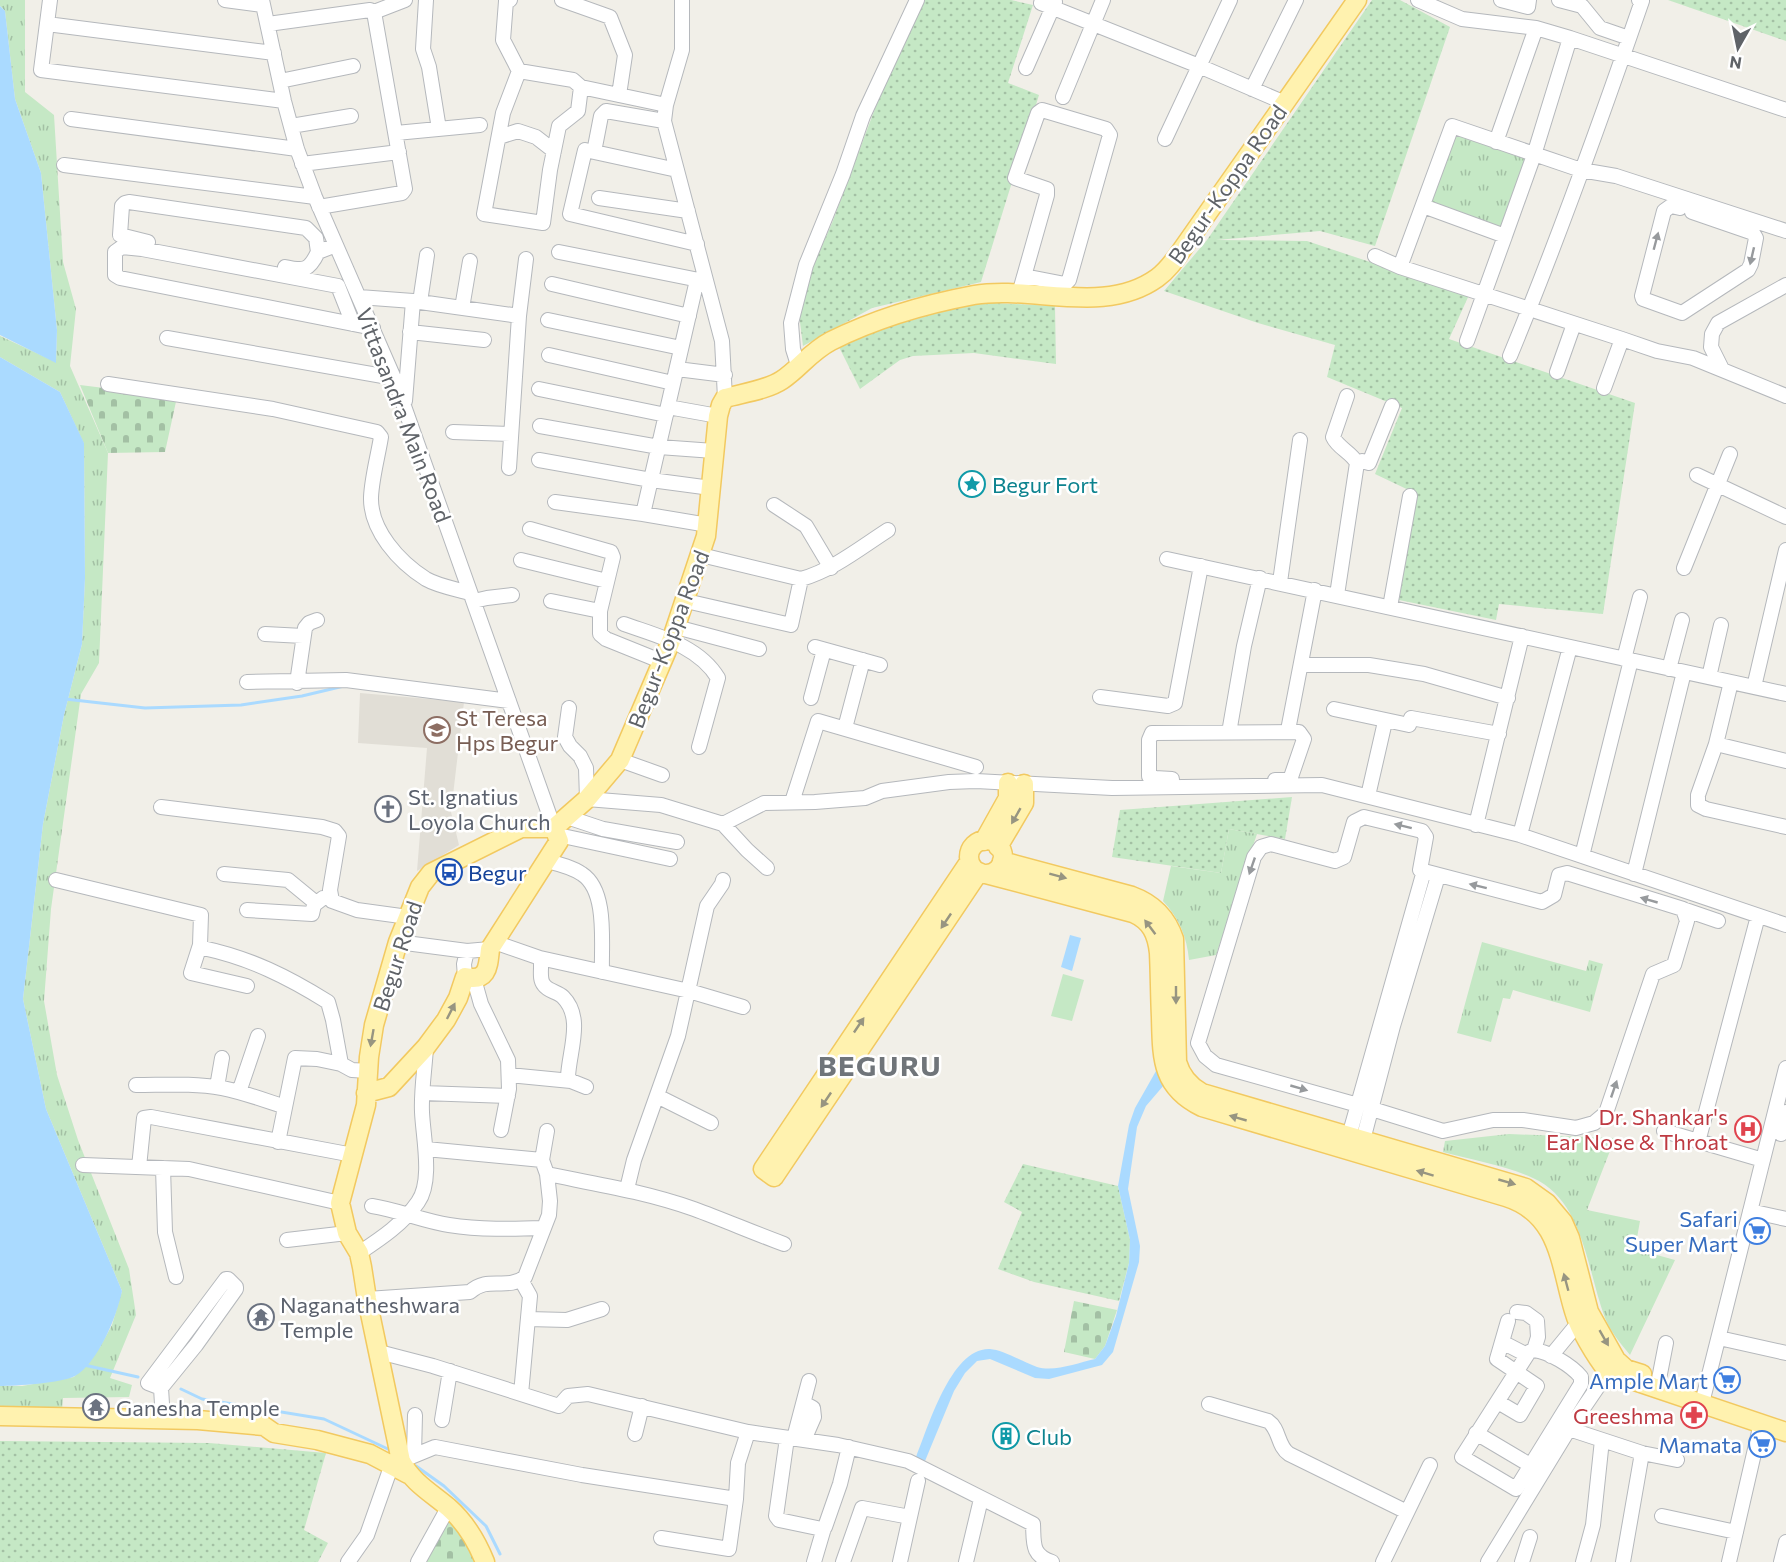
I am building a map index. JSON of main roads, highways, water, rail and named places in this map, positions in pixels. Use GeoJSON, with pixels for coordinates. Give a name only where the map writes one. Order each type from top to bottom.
{"type":"FeatureCollection","features":[{"type":"Feature","properties":{"kind":"main road","name":"Begur-Koppa Road"},"geometry":{"type":"LineString","coordinates":[[560,827],[620,760],[674,634],[701,555],[708,525],[718,416],[726,398],[776,384],[829,342],[887,318],[971,296],[1002,293],[1021,285],[1073,297],[1109,296],[1134,290],[1157,278],[1181,252],[1357,0]]}},
{"type":"Feature","properties":{"kind":"main road"},"geometry":{"type":"LineString","coordinates":[[978,869],[997,870],[995,849],[1024,803],[1016,783]]}},
{"type":"Feature","properties":{"kind":"main road"},"geometry":{"type":"LineString","coordinates":[[366,1093],[389,1087],[426,1047],[446,1020],[469,978],[483,975],[487,969],[492,945],[559,841],[560,827]]}},
{"type":"Feature","properties":{"kind":"main road","name":"Begur Road"},"geometry":{"type":"LineString","coordinates":[[404,1463],[367,1299],[359,1253],[347,1233],[340,1203],[366,1105],[374,1025],[398,942],[420,887],[430,873],[521,828],[560,827]]}},
{"type":"Feature","properties":{"kind":"main road"},"geometry":{"type":"LineString","coordinates":[[1167,952],[1174,939],[1164,918],[1140,899],[995,849],[972,848],[969,852],[978,869],[1139,916],[1153,929],[1167,952],[1176,1054],[1182,1075],[1191,1086],[1202,1093],[1287,1124],[1513,1199],[1527,1206],[1563,1241],[1612,1366],[1763,1418],[1786,1421]]}},
{"type":"Feature","properties":{"kind":"main road"},"geometry":{"type":"LineString","coordinates":[[978,869],[774,1177],[763,1169],[978,869]]}},
{"type":"Feature","properties":{"kind":"main road"},"geometry":{"type":"LineString","coordinates":[[1287,1124],[1356,1138],[1526,1188],[1541,1198],[1563,1222],[1563,1241],[1575,1314],[1600,1363],[1659,1379],[1703,1398]]}},
{"type":"Feature","properties":{"kind":"main road"},"geometry":{"type":"LineString","coordinates":[[0,1416],[135,1425],[263,1438],[274,1433]]}},
{"type":"Feature","properties":{"kind":"main road"},"geometry":{"type":"LineString","coordinates":[[1763,1418],[1786,1432]]}},
{"type":"Feature","properties":{"kind":"main road"},"geometry":{"type":"LineString","coordinates":[[0,1427],[135,1425],[163,1420],[198,1420],[264,1425],[274,1433],[341,1445],[404,1463],[471,1534],[485,1562]]}},
{"type":"Feature","properties":{"kind":"water"},"geometry":{"type":"Polygon","coordinates":[[[0,6],[5,11],[15,99],[41,173],[57,330],[56,363],[0,335],[0,6]]]}},
{"type":"Feature","properties":{"kind":"water"},"geometry":{"type":"Polygon","coordinates":[[[0,357],[60,392],[84,443],[85,578],[82,644],[64,715],[43,824],[23,999],[46,1109],[122,1291],[116,1313],[105,1338],[99,1350],[83,1370],[75,1376],[60,1381],[0,1386],[0,357]]]}},
{"type":"Feature","properties":{"kind":"water"},"geometry":{"type":"Polygon","coordinates":[[[1070,935],[1081,938],[1072,971],[1061,967],[1070,935]]]}},
{"type":"Feature","properties":{"kind":"water"},"geometry":{"type":"Polygon","coordinates":[[[1156,1071],[1164,1085],[1146,1106],[1137,1127],[1128,1189],[1140,1246],[1139,1262],[1113,1352],[1102,1365],[1049,1379],[1035,1378],[990,1359],[977,1361],[965,1373],[954,1391],[925,1461],[916,1457],[943,1391],[964,1361],[976,1352],[995,1350],[1037,1367],[1051,1368],[1095,1359],[1105,1346],[1116,1316],[1129,1263],[1130,1240],[1118,1186],[1129,1125],[1135,1108],[1156,1071]]]}},
{"type":"Feature","properties":{"kind":"waterway"},"geometry":{"type":"LineString","coordinates":[[65,699],[145,708],[241,705],[302,696],[344,686]]}},
{"type":"Feature","properties":{"kind":"waterway"},"geometry":{"type":"LineString","coordinates":[[84,1365],[138,1377]]}},
{"type":"Feature","properties":{"kind":"waterway"},"geometry":{"type":"LineString","coordinates":[[181,1389],[202,1399],[324,1419],[388,1449]]}},
{"type":"Feature","properties":{"kind":"waterway"},"geometry":{"type":"LineString","coordinates":[[416,1466],[444,1486],[486,1526],[500,1554]]}},
{"type":"Feature","properties":{"kind":"place","name":"Begur Fort"},"geometry":{"type":"Point","coordinates":[972,484]}},
{"type":"Feature","properties":{"kind":"place","name":"St Teresa Hps Begur"},"geometry":{"type":"Point","coordinates":[437,730]}},
{"type":"Feature","properties":{"kind":"place","name":"St. Ignatius Loyola Church"},"geometry":{"type":"Point","coordinates":[388,809]}},
{"type":"Feature","properties":{"kind":"place","name":"Begur"},"geometry":{"type":"Point","coordinates":[449,872]}},
{"type":"Feature","properties":{"kind":"place","name":"Dr. Shankar's Ear Nose & Throat"},"geometry":{"type":"Point","coordinates":[1748,1129]}},
{"type":"Feature","properties":{"kind":"place","name":"Safari Super Mart"},"geometry":{"type":"Point","coordinates":[1757,1231]}},
{"type":"Feature","properties":{"kind":"place","name":"Naganatheshwara Temple"},"geometry":{"type":"Point","coordinates":[261,1317]}},
{"type":"Feature","properties":{"kind":"place","name":"Ample Mart"},"geometry":{"type":"Point","coordinates":[1727,1380]}},
{"type":"Feature","properties":{"kind":"place","name":"Ganesha Temple"},"geometry":{"type":"Point","coordinates":[96,1407]}},
{"type":"Feature","properties":{"kind":"place","name":"Greeshma"},"geometry":{"type":"Point","coordinates":[1694,1415]}},
{"type":"Feature","properties":{"kind":"place","name":"Club"},"geometry":{"type":"Point","coordinates":[1006,1436]}},
{"type":"Feature","properties":{"kind":"place","name":"Mamata"},"geometry":{"type":"Point","coordinates":[1762,1444]}},
{"type":"Feature","properties":{"kind":"district","name":"BEGURU"},"geometry":{"type":"Point","coordinates":[880,1065]}}]}
